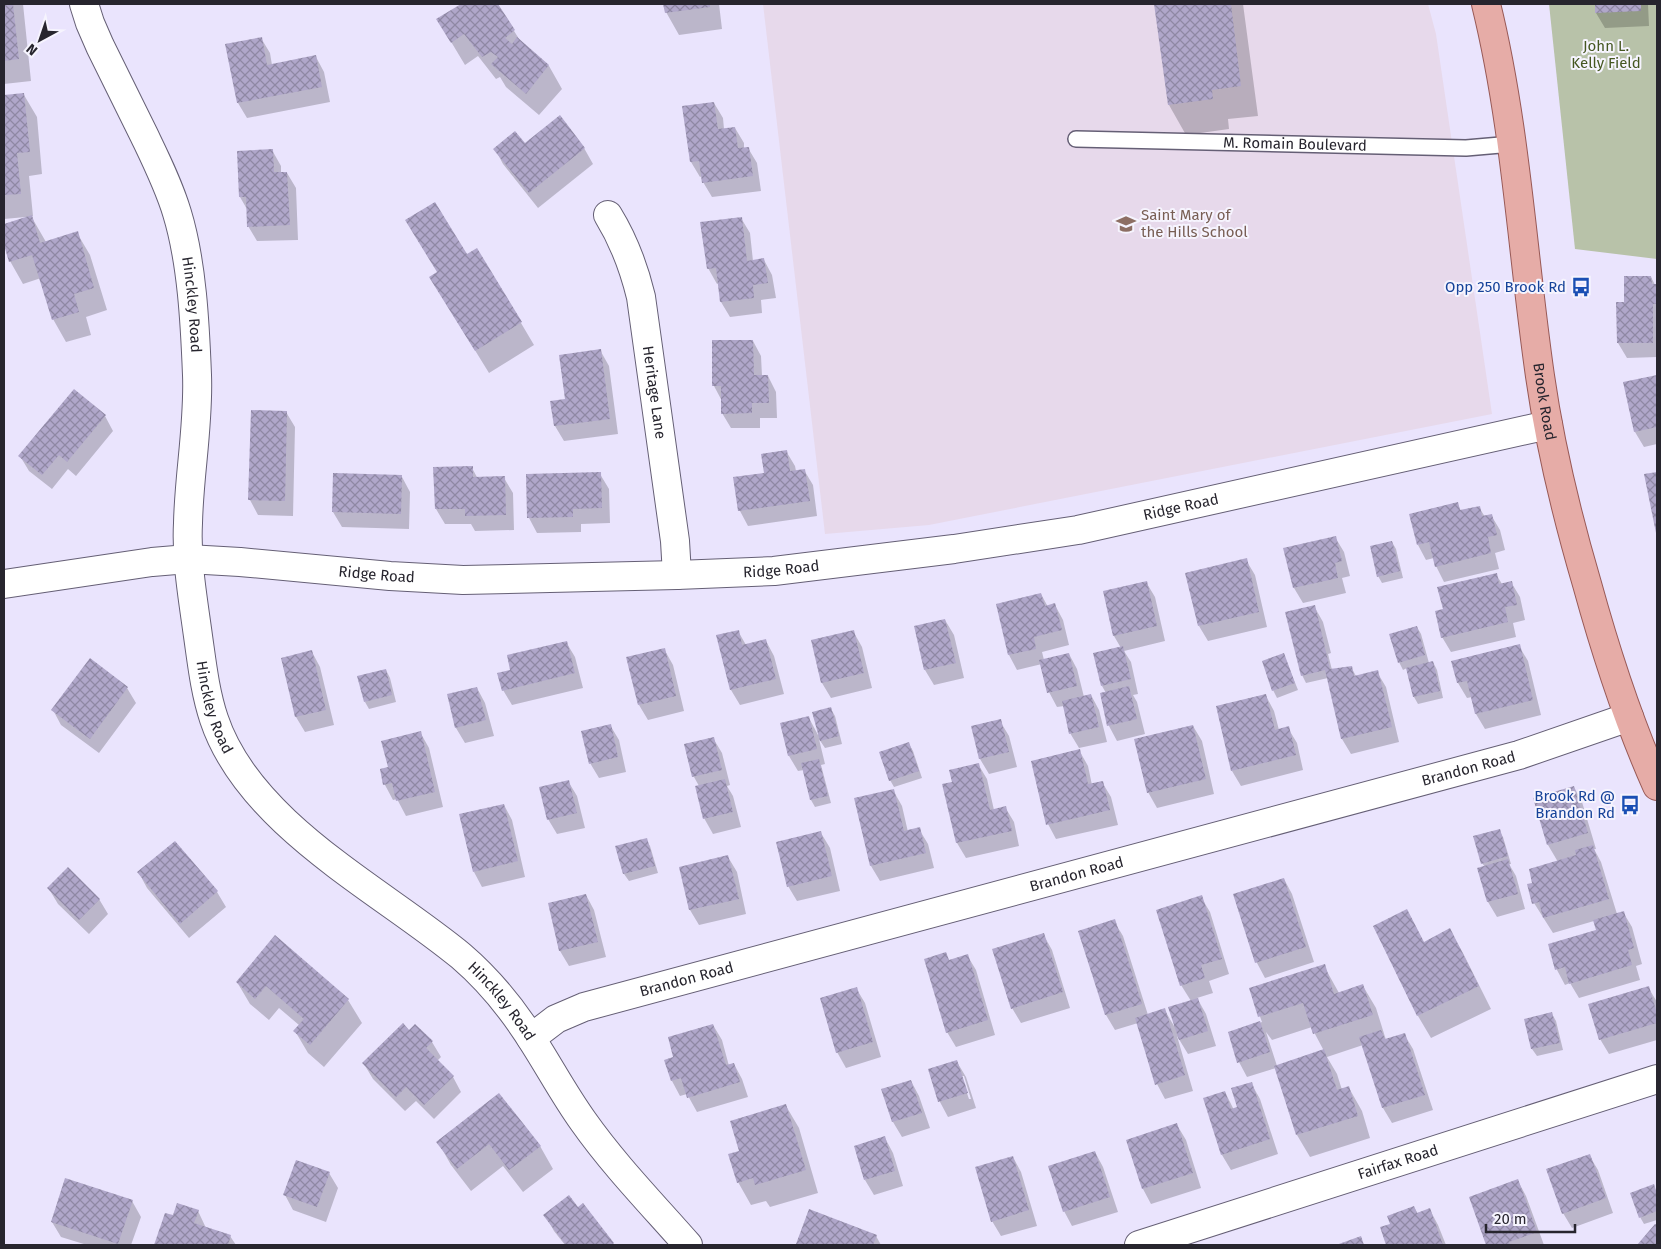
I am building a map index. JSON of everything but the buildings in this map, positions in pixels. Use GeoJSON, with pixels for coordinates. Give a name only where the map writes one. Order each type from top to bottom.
{"type":"FeatureCollection","features":[{"type":"Feature","properties":{"kind":"main road","name":"Brook Road"},"geometry":{"type":"LineString","coordinates":[[1486,4],[1512,144],[1536,347],[1548,425],[1576,547],[1606,652],[1628,717],[1657,786]]}},
{"type":"Feature","properties":{"kind":"street","name":"Hinckley Road"},"geometry":{"type":"LineString","coordinates":[[84,4],[100,46],[164,178],[176,209],[182,232],[187,259],[197,374],[197,402],[188,522],[188,559],[206,694],[222,741],[233,762],[247,782],[266,803],[317,849],[436,936],[465,960],[490,986],[531,1038],[561,1088],[603,1147],[688,1245]]}},
{"type":"Feature","properties":{"kind":"street","name":"Heritage Lane"},"geometry":{"type":"LineString","coordinates":[[608,215],[635,271],[641,298],[675,541],[678,575]]}},
{"type":"Feature","properties":{"kind":"street","name":"Ridge Road"},"geometry":{"type":"LineString","coordinates":[[4,584],[152,562],[188,559],[390,576],[463,580],[774,571],[1036,537],[1119,521],[1548,425]]}},
{"type":"Feature","properties":{"kind":"street","name":"Brandon Road"},"geometry":{"type":"LineString","coordinates":[[531,1038],[556,1019],[584,1007],[1519,755],[1628,717]]}},
{"type":"Feature","properties":{"kind":"street","name":"Fairfax Road"},"geometry":{"type":"LineString","coordinates":[[1150,1244],[1657,1079]]}},
{"type":"Feature","properties":{"kind":"lane","name":"M. Romain Boulevard"},"geometry":{"type":"LineString","coordinates":[[1076,139],[1466,148],[1512,144]]}},
{"type":"Feature","properties":{"kind":"shaded area","name":"Saint Mary of the Hills School"},"geometry":{"type":"Polygon","coordinates":[[[763,4],[1428,4],[1436,34],[1492,414],[929,525],[825,534],[763,4]]]}},
{"type":"Feature","properties":{"kind":"green space","name":"John L. Kelly Field"},"geometry":{"type":"Polygon","coordinates":[[[1549,4],[1657,4],[1657,259],[1575,249],[1549,4]]]}},
{"type":"Feature","properties":{"kind":"place","name":"Saint Mary of the Hills School"},"geometry":{"type":"Point","coordinates":[1126,224]}},
{"type":"Feature","properties":{"kind":"place","name":"Opp 250 Brook Rd"},"geometry":{"type":"Point","coordinates":[1581,287]}},
{"type":"Feature","properties":{"kind":"place","name":"Brook Rd @ Brandon Rd"},"geometry":{"type":"Point","coordinates":[1630,805]}}]}
